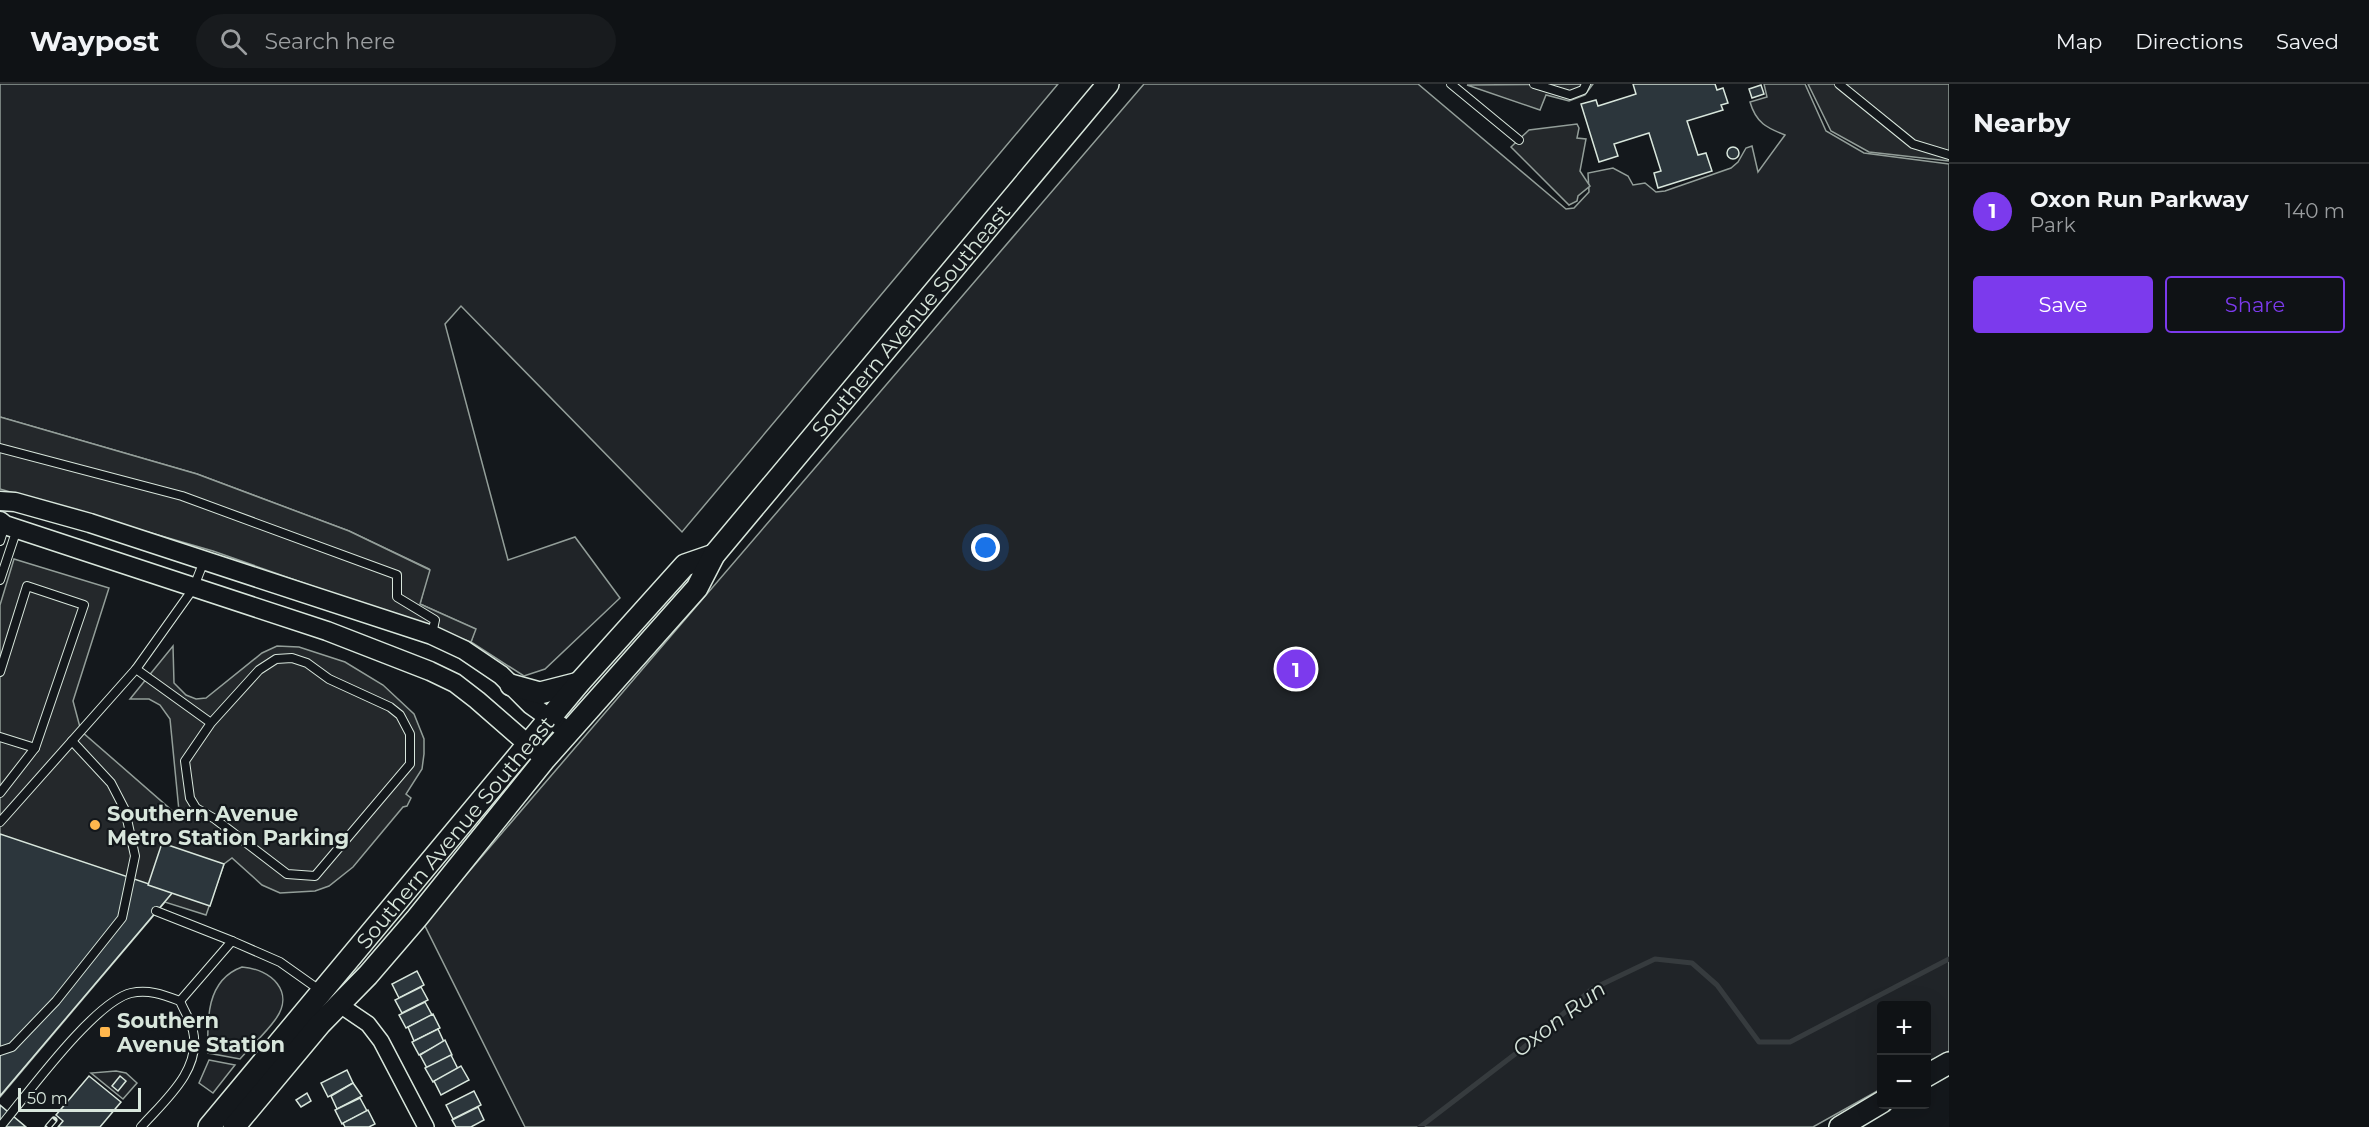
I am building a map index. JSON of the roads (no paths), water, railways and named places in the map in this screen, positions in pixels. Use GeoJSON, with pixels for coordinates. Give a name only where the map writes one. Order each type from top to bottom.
{"type":"FeatureCollection","features":[{"type":"Feature","properties":{"kind":"main road","name":"Southern Avenue Southeast"},"geometry":{"type":"LineString","coordinates":[[234,1127],[320,1024],[340,1005],[417,918],[544,759],[697,588],[714,555],[1108,84]]}},
{"type":"Feature","properties":{"kind":"main road","name":"Southern Avenue Southeast"},"geometry":{"type":"LineString","coordinates":[[209,1127],[579,683],[685,565],[714,555]]}},
{"type":"Feature","properties":{"kind":"main road"},"geometry":{"type":"LineString","coordinates":[[511,685],[540,693],[579,683]]}},
{"type":"Feature","properties":{"kind":"main road"},"geometry":{"type":"LineString","coordinates":[[1931,1073],[1949,1063]]}},
{"type":"Feature","properties":{"kind":"main road"},"geometry":{"type":"LineString","coordinates":[[1840,1127],[1877,1104]]}},
{"type":"Feature","properties":{"kind":"street"},"geometry":{"type":"LineString","coordinates":[[0,501],[15,502],[90,523],[432,635],[464,650],[511,685],[531,705],[569,732]]}},
{"type":"Feature","properties":{"kind":"street"},"geometry":{"type":"LineString","coordinates":[[6,529],[327,631],[430,671],[455,684],[544,759]]}},
{"type":"Feature","properties":{"kind":"street"},"geometry":{"type":"LineString","coordinates":[[340,1005],[368,1024],[381,1041],[426,1127]]}},
{"type":"Feature","properties":{"kind":"lane"},"geometry":{"type":"LineString","coordinates":[[1451,84],[1519,140]]}},
{"type":"Feature","properties":{"kind":"lane"},"geometry":{"type":"LineString","coordinates":[[1534,84],[1570,95],[1583,90],[1586,84]]}},
{"type":"Feature","properties":{"kind":"lane"},"geometry":{"type":"LineString","coordinates":[[1839,84],[1913,144],[1949,155]]}},
{"type":"Feature","properties":{"kind":"lane"},"geometry":{"type":"LineString","coordinates":[[0,448],[182,496],[397,575],[397,597],[435,620],[432,635]]}},
{"type":"Feature","properties":{"kind":"lane"},"geometry":{"type":"LineString","coordinates":[[0,580],[6,529]]}},
{"type":"Feature","properties":{"kind":"lane"},"geometry":{"type":"LineString","coordinates":[[0,822],[136,669],[193,589],[204,560]]}},
{"type":"Feature","properties":{"kind":"lane"},"geometry":{"type":"LineString","coordinates":[[0,672],[27,586],[84,605],[35,748],[0,793]]}},
{"type":"Feature","properties":{"kind":"lane"},"geometry":{"type":"LineString","coordinates":[[292,658],[307,663],[329,680],[390,707],[400,715],[410,734],[410,764],[315,876],[287,874],[215,819],[196,808],[190,798],[185,761],[211,723],[259,670],[276,659],[292,658]]}},
{"type":"Feature","properties":{"kind":"lane"},"geometry":{"type":"LineString","coordinates":[[136,669],[211,723]]}},
{"type":"Feature","properties":{"kind":"lane"},"geometry":{"type":"LineString","coordinates":[[0,736],[35,748]]}},
{"type":"Feature","properties":{"kind":"lane"},"geometry":{"type":"LineString","coordinates":[[0,1051],[12,1047],[56,1001],[122,918],[135,856],[125,810],[111,783],[72,741]]}},
{"type":"Feature","properties":{"kind":"lane"},"geometry":{"type":"LineString","coordinates":[[156,911],[280,962],[340,1005]]}},
{"type":"Feature","properties":{"kind":"lane"},"geometry":{"type":"LineString","coordinates":[[180,1001],[232,941]]}},
{"type":"Feature","properties":{"kind":"lane"},"geometry":{"type":"LineString","coordinates":[[0,1127],[90,1021],[115,1000],[131,993],[154,992],[180,1001],[193,1032],[194,1052],[185,1077],[141,1127]]}},
{"type":"Feature","properties":{"kind":"waterway","name":"Oxon Run"},"geometry":{"type":"LineString","coordinates":[[1420,1127],[1523,1048],[1592,989],[1655,959],[1692,963],[1717,985],[1759,1042],[1790,1042],[1949,959]]}},
{"type":"Feature","properties":{"kind":"railway"},"geometry":{"type":"LineString","coordinates":[[48,1127],[54,1120]]}},
{"type":"Feature","properties":{"kind":"place","name":"Oxon Run Parkway"},"geometry":{"type":"Point","coordinates":[1296,669]}},
{"type":"Feature","properties":{"kind":"place","name":"Southern Avenue Metro Station Parking"},"geometry":{"type":"Point","coordinates":[95,825]}},
{"type":"Feature","properties":{"kind":"place","name":"Southern Avenue Station"},"geometry":{"type":"Point","coordinates":[105,1032]}}]}
